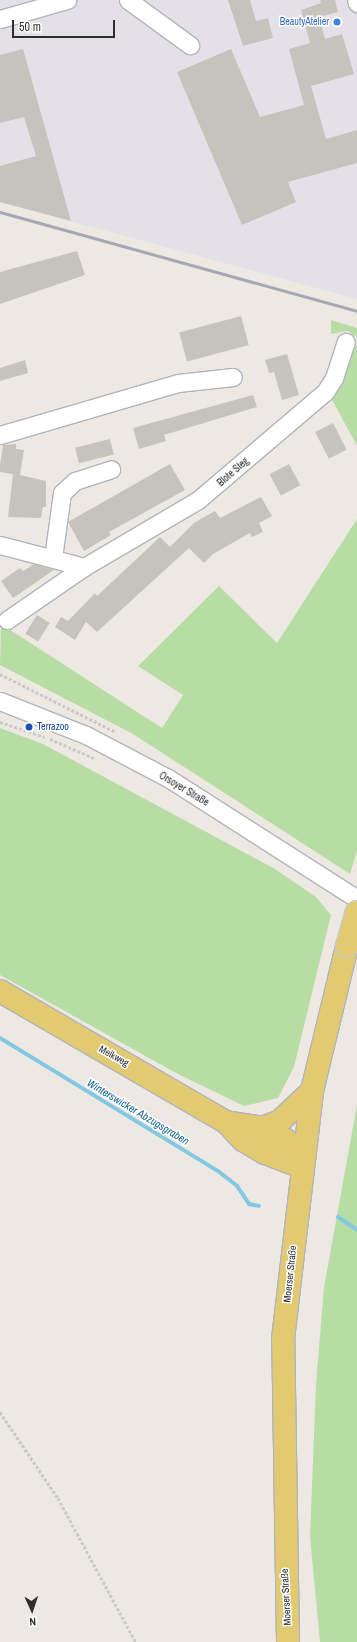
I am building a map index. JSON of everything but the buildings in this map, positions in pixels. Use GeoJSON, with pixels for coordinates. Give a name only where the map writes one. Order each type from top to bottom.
{"type":"FeatureCollection","features":[{"type":"Feature","properties":{"kind":"main road","name":"Moerser Straße"},"geometry":{"type":"LineString","coordinates":[[288,1642],[283,1339],[302,1162],[312,1092],[357,912]]}},
{"type":"Feature","properties":{"kind":"main road","name":"Melkweg"},"geometry":{"type":"LineString","coordinates":[[0,991],[226,1122],[243,1140],[265,1153],[302,1162]]}},
{"type":"Feature","properties":{"kind":"main road"},"geometry":{"type":"LineString","coordinates":[[262,1128],[280,1121],[312,1092]]}},
{"type":"Feature","properties":{"kind":"main road","name":"Melkweg"},"geometry":{"type":"LineString","coordinates":[[226,1122],[262,1128],[286,1140],[302,1162]]}},
{"type":"Feature","properties":{"kind":"street"},"geometry":{"type":"LineString","coordinates":[[0,19],[67,0]]}},
{"type":"Feature","properties":{"kind":"street"},"geometry":{"type":"LineString","coordinates":[[128,0],[190,45]]}},
{"type":"Feature","properties":{"kind":"street","name":"Blote Steg"},"geometry":{"type":"LineString","coordinates":[[7,620],[84,567],[217,486],[325,392],[336,373],[346,342]]}},
{"type":"Feature","properties":{"kind":"street"},"geometry":{"type":"LineString","coordinates":[[0,435],[178,383],[233,377]]}},
{"type":"Feature","properties":{"kind":"street"},"geometry":{"type":"LineString","coordinates":[[53,558],[62,493],[74,481],[111,469]]}},
{"type":"Feature","properties":{"kind":"street"},"geometry":{"type":"LineString","coordinates":[[0,545],[84,567]]}},
{"type":"Feature","properties":{"kind":"street","name":"Orsoyer Straße"},"geometry":{"type":"LineString","coordinates":[[0,701],[86,735],[168,778],[357,899]]}},
{"type":"Feature","properties":{"kind":"path"},"geometry":{"type":"LineString","coordinates":[[0,722],[98,760]]}},
{"type":"Feature","properties":{"kind":"path"},"geometry":{"type":"LineString","coordinates":[[0,1412],[58,1498],[136,1642]]}},
{"type":"Feature","properties":{"kind":"shaded area"},"geometry":{"type":"Polygon","coordinates":[[[0,0],[357,0],[357,299],[0,202],[0,0]]]}},
{"type":"Feature","properties":{"kind":"green space"},"geometry":{"type":"Polygon","coordinates":[[[331,320],[357,328],[357,337],[348,331],[331,334],[331,320]]]}},
{"type":"Feature","properties":{"kind":"green space"},"geometry":{"type":"Polygon","coordinates":[[[357,344],[357,446],[330,396],[357,344]]]}},
{"type":"Feature","properties":{"kind":"green space"},"geometry":{"type":"Polygon","coordinates":[[[357,519],[357,851],[350,874],[133,734],[0,665],[1,624],[162,728],[183,695],[138,666],[219,586],[277,643],[357,519]]]}},
{"type":"Feature","properties":{"kind":"green space"},"geometry":{"type":"Polygon","coordinates":[[[0,728],[43,744],[275,869],[316,897],[331,915],[294,1067],[278,1098],[244,1106],[176,1073],[0,975],[0,728]]]}},
{"type":"Feature","properties":{"kind":"green space"},"geometry":{"type":"Polygon","coordinates":[[[357,1105],[357,1642],[320,1642],[310,1537],[316,1384],[324,1287],[357,1105]]]}},
{"type":"Feature","properties":{"kind":"waterway","name":"Winterswicker Abzugsgraben"},"geometry":{"type":"LineString","coordinates":[[0,1038],[218,1171],[237,1186],[249,1204],[259,1206]]}},
{"type":"Feature","properties":{"kind":"waterway","name":"Winterswicker Abzugsgraben"},"geometry":{"type":"LineString","coordinates":[[338,1217],[357,1230]]}},
{"type":"Feature","properties":{"kind":"railway"},"geometry":{"type":"LineString","coordinates":[[0,212],[357,311]]}},
{"type":"Feature","properties":{"kind":"place","name":"BeautyAtelier"},"geometry":{"type":"Point","coordinates":[337,22]}},
{"type":"Feature","properties":{"kind":"place","name":"Terrazoo"},"geometry":{"type":"Point","coordinates":[29,727]}}]}
